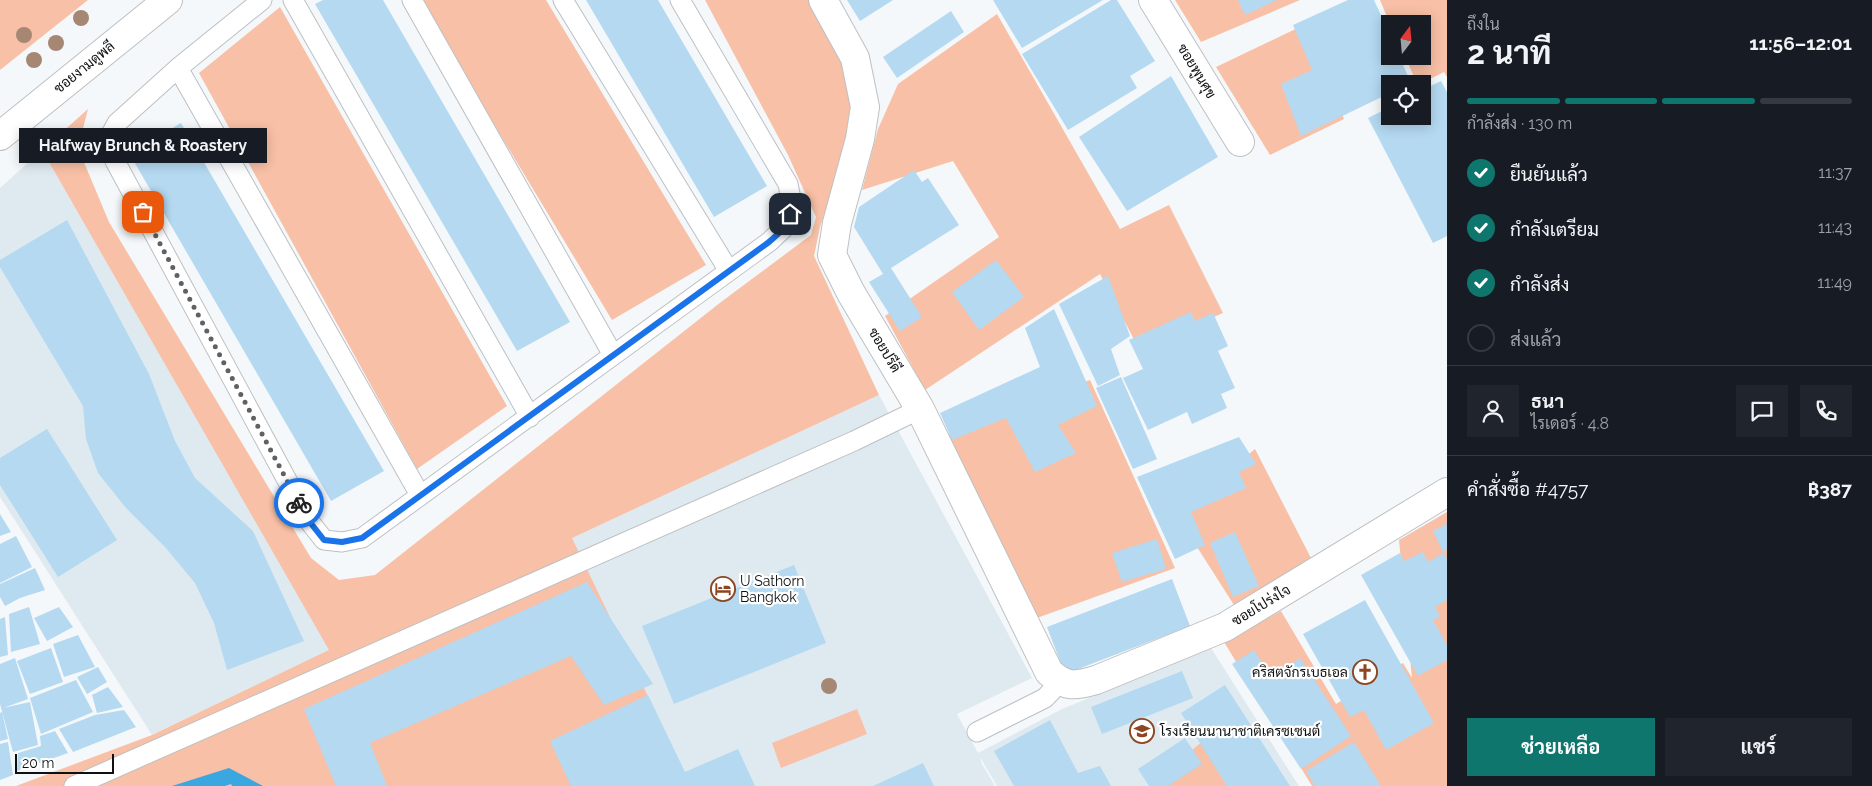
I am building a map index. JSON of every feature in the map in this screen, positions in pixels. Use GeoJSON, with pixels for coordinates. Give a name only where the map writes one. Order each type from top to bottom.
{"type":"FeatureCollection","features":[{"type":"Feature","properties":{"kind":"street","name":"ซอยงามดูพลี"},"geometry":{"type":"LineString","coordinates":[[0,136],[168,0]]}},
{"type":"Feature","properties":{"kind":"street","name":"ซอยปรีดี"},"geometry":{"type":"LineString","coordinates":[[824,0],[855,58],[865,107],[860,139],[837,223],[832,255],[851,293],[920,409],[1049,672],[1060,682]]}},
{"type":"Feature","properties":{"kind":"street","name":"ซอยพูนศุข"},"geometry":{"type":"LineString","coordinates":[[1153,0],[1240,142]]}},
{"type":"Feature","properties":{"kind":"street","name":"ซอยโปร่งใจ"},"geometry":{"type":"LineString","coordinates":[[1060,682],[1077,685],[1096,680],[1225,627],[1447,492]]}},
{"type":"Feature","properties":{"kind":"lane"},"geometry":{"type":"LineString","coordinates":[[262,0],[178,68],[117,123],[110,136],[110,148],[115,161],[309,521],[324,540],[342,542],[362,538],[769,242],[788,225],[792,204],[788,184],[680,0]]}},
{"type":"Feature","properties":{"kind":"lane"},"geometry":{"type":"LineString","coordinates":[[293,0],[530,417]]}},
{"type":"Feature","properties":{"kind":"lane"},"geometry":{"type":"LineString","coordinates":[[412,0],[613,355]]}},
{"type":"Feature","properties":{"kind":"lane"},"geometry":{"type":"LineString","coordinates":[[564,0],[729,271]]}},
{"type":"Feature","properties":{"kind":"lane"},"geometry":{"type":"LineString","coordinates":[[178,68],[420,496]]}},
{"type":"Feature","properties":{"kind":"lane"},"geometry":{"type":"LineString","coordinates":[[74,786],[854,441],[920,409]]}},
{"type":"Feature","properties":{"kind":"lane"},"geometry":{"type":"LineString","coordinates":[[977,732],[1045,698],[1060,682]]}},
{"type":"Feature","properties":{"kind":"shaded area"},"geometry":{"type":"Polygon","coordinates":[[[0,0],[88,0],[0,70],[0,0]]]}},
{"type":"Feature","properties":{"kind":"shaded area"},"geometry":{"type":"Polygon","coordinates":[[[419,0],[546,0],[706,265],[612,320],[419,0]]]}},
{"type":"Feature","properties":{"kind":"shaded area"},"geometry":{"type":"Polygon","coordinates":[[[705,0],[809,0],[845,66],[856,118],[820,227],[814,256],[879,395],[572,538],[691,786],[16,786],[152,735],[329,650],[42,150],[88,109],[78,148],[109,222],[311,558],[339,580],[375,575],[721,302],[811,235],[816,217],[788,155],[705,0]]]}},
{"type":"Feature","properties":{"kind":"shaded area"},"geometry":{"type":"Polygon","coordinates":[[[1175,0],[1300,0],[1201,42],[1175,0]]]}},
{"type":"Feature","properties":{"kind":"shaded area"},"geometry":{"type":"Polygon","coordinates":[[[1380,0],[1447,0],[1447,77],[1444,72],[1431,78],[1431,75],[1413,75],[1409,65],[1431,65],[1431,15],[1386,15],[1380,0]]]}},
{"type":"Feature","properties":{"kind":"shaded area"},"geometry":{"type":"Polygon","coordinates":[[[280,7],[507,406],[417,469],[199,73],[280,7]]]}},
{"type":"Feature","properties":{"kind":"shaded area"},"geometry":{"type":"Polygon","coordinates":[[[997,14],[1120,229],[1169,205],[1223,313],[1139,349],[1100,274],[925,390],[885,316],[999,237],[953,161],[862,190],[878,129],[898,84],[997,14]]]}},
{"type":"Feature","properties":{"kind":"shaded area"},"geometry":{"type":"Polygon","coordinates":[[[1308,23],[1344,119],[1270,155],[1216,67],[1308,23]]]}},
{"type":"Feature","properties":{"kind":"shaded area"},"geometry":{"type":"Polygon","coordinates":[[[42,150],[330,650],[879,395],[1032,678],[957,714],[978,753],[1062,709],[1211,648],[1299,786],[997,786],[980,757],[995,786],[342,786],[297,666],[152,735],[0,497],[0,188],[42,150]]]}},
{"type":"Feature","properties":{"kind":"shaded area"},"geometry":{"type":"Polygon","coordinates":[[[1090,380],[1175,568],[1037,618],[948,435],[1090,380]]]}},
{"type":"Feature","properties":{"kind":"shaded area"},"geometry":{"type":"Polygon","coordinates":[[[1255,449],[1312,560],[1234,605],[1176,514],[1255,449]]]}},
{"type":"Feature","properties":{"kind":"shaded area"},"geometry":{"type":"Polygon","coordinates":[[[1447,512],[1447,786],[1312,786],[1224,642],[1281,611],[1336,704],[1403,663],[1412,678],[1399,540],[1447,512]]]}},
{"type":"Feature","properties":{"kind":"shaded area"},"geometry":{"type":"Polygon","coordinates":[[[857,709],[867,734],[781,768],[772,743],[857,709]]]}},
{"type":"Feature","properties":{"kind":"shaded area"},"geometry":{"type":"Polygon","coordinates":[[[1210,735],[1240,786],[1154,786],[1156,780],[1210,735]]]}},
{"type":"Feature","properties":{"kind":"water"},"geometry":{"type":"Polygon","coordinates":[[[229,768],[263,786],[232,786],[231,784],[225,786],[172,786],[229,768]]]}},
{"type":"Feature","properties":{"kind":"building"},"geometry":{"type":"Polygon","coordinates":[[[323,0],[383,0],[570,322],[517,351],[315,4],[323,0]]]}},
{"type":"Feature","properties":{"kind":"building"},"geometry":{"type":"Polygon","coordinates":[[[586,0],[658,0],[767,186],[714,217],[586,0]]]}},
{"type":"Feature","properties":{"kind":"building"},"geometry":{"type":"Polygon","coordinates":[[[847,0],[893,0],[860,21],[847,0]]]}},
{"type":"Feature","properties":{"kind":"building"},"geometry":{"type":"Polygon","coordinates":[[[993,0],[1103,0],[1022,48],[993,0]]]}},
{"type":"Feature","properties":{"kind":"building"},"geometry":{"type":"Polygon","coordinates":[[[1111,0],[1117,0],[1155,61],[1130,76],[1137,88],[1068,130],[1022,54],[1111,0]]]}},
{"type":"Feature","properties":{"kind":"building"},"geometry":{"type":"Polygon","coordinates":[[[1238,0],[1277,0],[1245,15],[1238,0]]]}},
{"type":"Feature","properties":{"kind":"building"},"geometry":{"type":"Polygon","coordinates":[[[1348,0],[1374,0],[1381,15],[1381,65],[1403,65],[1407,75],[1381,75],[1381,97],[1301,136],[1281,84],[1312,70],[1293,25],[1348,0]]]}},
{"type":"Feature","properties":{"kind":"building"},"geometry":{"type":"Polygon","coordinates":[[[951,11],[964,32],[897,78],[883,57],[951,11]]]}},
{"type":"Feature","properties":{"kind":"building"},"geometry":{"type":"Polygon","coordinates":[[[1171,76],[1218,157],[1127,211],[1079,137],[1171,76]]]}},
{"type":"Feature","properties":{"kind":"building"},"geometry":{"type":"Polygon","coordinates":[[[1441,81],[1447,92],[1447,236],[1433,243],[1368,118],[1381,112],[1381,125],[1431,125],[1431,86],[1441,81]]]}},
{"type":"Feature","properties":{"kind":"building"},"geometry":{"type":"Polygon","coordinates":[[[181,123],[384,471],[331,501],[129,153],[181,123]]]}},
{"type":"Feature","properties":{"kind":"building"},"geometry":{"type":"Polygon","coordinates":[[[914,170],[922,182],[928,178],[959,225],[891,268],[922,317],[900,331],[869,282],[883,274],[854,227],[859,207],[914,170]]]}},
{"type":"Feature","properties":{"kind":"building"},"geometry":{"type":"Polygon","coordinates":[[[67,220],[149,374],[175,441],[195,478],[253,531],[304,641],[227,670],[214,623],[195,583],[165,547],[126,508],[98,473],[86,439],[83,406],[0,267],[0,260],[67,220]]]}},
{"type":"Feature","properties":{"kind":"building"},"geometry":{"type":"Polygon","coordinates":[[[996,260],[1024,297],[979,330],[952,292],[996,260]]]}},
{"type":"Feature","properties":{"kind":"building"},"geometry":{"type":"Polygon","coordinates":[[[1108,276],[1130,336],[1111,349],[1120,375],[1098,386],[1059,304],[1108,276]]]}},
{"type":"Feature","properties":{"kind":"building"},"geometry":{"type":"Polygon","coordinates":[[[1054,309],[1097,406],[1058,425],[1076,453],[1035,472],[1006,418],[952,440],[940,413],[1040,367],[1025,328],[1054,309]]]}},
{"type":"Feature","properties":{"kind":"building"},"geometry":{"type":"Polygon","coordinates":[[[1191,312],[1195,321],[1213,313],[1228,346],[1218,351],[1235,388],[1221,394],[1227,408],[1192,424],[1187,412],[1148,430],[1123,378],[1143,369],[1129,340],[1191,312]]]}},
{"type":"Feature","properties":{"kind":"building"},"geometry":{"type":"Polygon","coordinates":[[[1121,377],[1157,459],[1133,469],[1096,388],[1121,377]]]}},
{"type":"Feature","properties":{"kind":"building"},"geometry":{"type":"Polygon","coordinates":[[[47,429],[117,540],[58,577],[0,485],[0,458],[47,429]]]}},
{"type":"Feature","properties":{"kind":"building"},"geometry":{"type":"Polygon","coordinates":[[[1239,437],[1256,464],[1239,472],[1246,488],[1191,512],[1205,545],[1175,559],[1137,477],[1239,437]]]}},
{"type":"Feature","properties":{"kind":"building"},"geometry":{"type":"Polygon","coordinates":[[[0,514],[11,532],[0,536],[0,514]]]}},
{"type":"Feature","properties":{"kind":"building"},"geometry":{"type":"Polygon","coordinates":[[[1447,524],[1447,550],[1443,552],[1433,531],[1447,524]]]}},
{"type":"Feature","properties":{"kind":"building"},"geometry":{"type":"Polygon","coordinates":[[[1235,532],[1259,586],[1233,597],[1210,543],[1235,532]]]}},
{"type":"Feature","properties":{"kind":"building"},"geometry":{"type":"Polygon","coordinates":[[[16,536],[32,567],[0,583],[0,544],[16,536]]]}},
{"type":"Feature","properties":{"kind":"building"},"geometry":{"type":"Polygon","coordinates":[[[1157,539],[1166,569],[1122,582],[1112,553],[1157,539]]]}},
{"type":"Feature","properties":{"kind":"building"},"geometry":{"type":"Polygon","coordinates":[[[1423,552],[1428,562],[1444,553],[1447,559],[1447,600],[1435,607],[1440,616],[1433,620],[1447,645],[1447,660],[1418,676],[1361,575],[1400,553],[1404,561],[1423,552]]]}},
{"type":"Feature","properties":{"kind":"building"},"geometry":{"type":"Polygon","coordinates":[[[794,565],[826,643],[674,704],[642,626],[794,565]]]}},
{"type":"Feature","properties":{"kind":"building"},"geometry":{"type":"Polygon","coordinates":[[[35,568],[45,590],[20,598],[5,606],[0,597],[0,584],[35,568]]]}},
{"type":"Feature","properties":{"kind":"building"},"geometry":{"type":"Polygon","coordinates":[[[1172,579],[1190,626],[1065,674],[1047,627],[1172,579]]]}},
{"type":"Feature","properties":{"kind":"building"},"geometry":{"type":"Polygon","coordinates":[[[587,582],[653,684],[604,705],[571,656],[370,743],[387,786],[336,786],[304,709],[587,582]]]}},
{"type":"Feature","properties":{"kind":"building","name":"คริสตจักรเบธเอล"},"geometry":{"type":"Polygon","coordinates":[[[1365,600],[1434,723],[1386,750],[1364,710],[1350,717],[1303,634],[1365,600]]]}},
{"type":"Feature","properties":{"kind":"building"},"geometry":{"type":"Polygon","coordinates":[[[29,607],[40,644],[11,652],[9,614],[29,607]]]}},
{"type":"Feature","properties":{"kind":"building"},"geometry":{"type":"Polygon","coordinates":[[[59,607],[73,627],[47,641],[34,618],[59,607]]]}},
{"type":"Feature","properties":{"kind":"building"},"geometry":{"type":"Polygon","coordinates":[[[5,617],[8,655],[0,657],[0,619],[5,617]]]}},
{"type":"Feature","properties":{"kind":"building"},"geometry":{"type":"Polygon","coordinates":[[[78,635],[95,667],[64,677],[53,644],[78,635]]]}},
{"type":"Feature","properties":{"kind":"building"},"geometry":{"type":"Polygon","coordinates":[[[51,648],[63,682],[30,694],[17,661],[51,648]]]}},
{"type":"Feature","properties":{"kind":"building"},"geometry":{"type":"Polygon","coordinates":[[[1254,650],[1271,677],[1300,658],[1351,736],[1301,769],[1232,664],[1254,650]]]}},
{"type":"Feature","properties":{"kind":"building"},"geometry":{"type":"Polygon","coordinates":[[[15,658],[28,699],[3,708],[30,702],[38,745],[13,752],[0,704],[0,664],[15,658]]]}},
{"type":"Feature","properties":{"kind":"building"},"geometry":{"type":"Polygon","coordinates":[[[98,667],[107,682],[87,694],[77,677],[98,667]]]}},
{"type":"Feature","properties":{"kind":"building"},"geometry":{"type":"Polygon","coordinates":[[[1182,671],[1193,698],[1102,734],[1091,707],[1182,671]]]}},
{"type":"Feature","properties":{"kind":"building"},"geometry":{"type":"Polygon","coordinates":[[[76,680],[93,712],[41,734],[30,698],[76,680]]]}},
{"type":"Feature","properties":{"kind":"building"},"geometry":{"type":"Polygon","coordinates":[[[1225,685],[1290,786],[1227,786],[1181,713],[1225,685]]]}},
{"type":"Feature","properties":{"kind":"building"},"geometry":{"type":"Polygon","coordinates":[[[108,687],[123,707],[97,713],[92,695],[108,687]]]}},
{"type":"Feature","properties":{"kind":"building"},"geometry":{"type":"Polygon","coordinates":[[[648,695],[685,772],[738,749],[755,786],[571,786],[550,741],[648,695]]]}},
{"type":"Feature","properties":{"kind":"building"},"geometry":{"type":"Polygon","coordinates":[[[124,710],[136,727],[73,752],[59,729],[95,715],[124,710]]]}},
{"type":"Feature","properties":{"kind":"building"},"geometry":{"type":"Polygon","coordinates":[[[2,712],[8,739],[0,741],[0,713],[2,712]]]}},
{"type":"Feature","properties":{"kind":"building"},"geometry":{"type":"Polygon","coordinates":[[[1050,720],[1078,773],[1100,766],[1111,786],[1014,786],[994,751],[1050,720]]]}},
{"type":"Feature","properties":{"kind":"building"},"geometry":{"type":"Polygon","coordinates":[[[55,731],[68,753],[17,771],[18,753],[41,746],[40,736],[55,731]]]}},
{"type":"Feature","properties":{"kind":"building"},"geometry":{"type":"Polygon","coordinates":[[[1185,738],[1202,764],[1168,786],[1149,786],[1138,769],[1185,738]]]}},
{"type":"Feature","properties":{"kind":"building"},"geometry":{"type":"Polygon","coordinates":[[[8,742],[13,775],[0,780],[0,744],[8,742]]]}},
{"type":"Feature","properties":{"kind":"building"},"geometry":{"type":"Polygon","coordinates":[[[1354,742],[1381,786],[1315,786],[1306,771],[1354,742]]]}},
{"type":"Feature","properties":{"kind":"building"},"geometry":{"type":"Polygon","coordinates":[[[923,763],[934,786],[873,786],[923,763]]]}},
{"type":"Feature","properties":{"kind":"way so far"},"geometry":{"type":"LineString","coordinates":[[143,212],[299,503]]}},
{"type":"Feature","properties":{"kind":"place","name":"Halfway Brunch & Roastery"},"geometry":{"type":"Point","coordinates":[143,212]}},
{"type":"Feature","properties":{"kind":"place","name":"U Sathorn Bangkok"},"geometry":{"type":"Point","coordinates":[723,589]}},
{"type":"Feature","properties":{"kind":"place","name":"คริสตจักรเบธเอล"},"geometry":{"type":"Point","coordinates":[1365,672]}},
{"type":"Feature","properties":{"kind":"place","name":"โรงเรียนนานาชาติเครซเซนต์"},"geometry":{"type":"Point","coordinates":[1142,731]}},
{"type":"Feature","properties":{"kind":"route"},"geometry":{"type":"LineString","coordinates":[[299,503],[309,521],[324,540],[342,542],[362,538],[769,242],[788,225],[790,214]]}}]}
